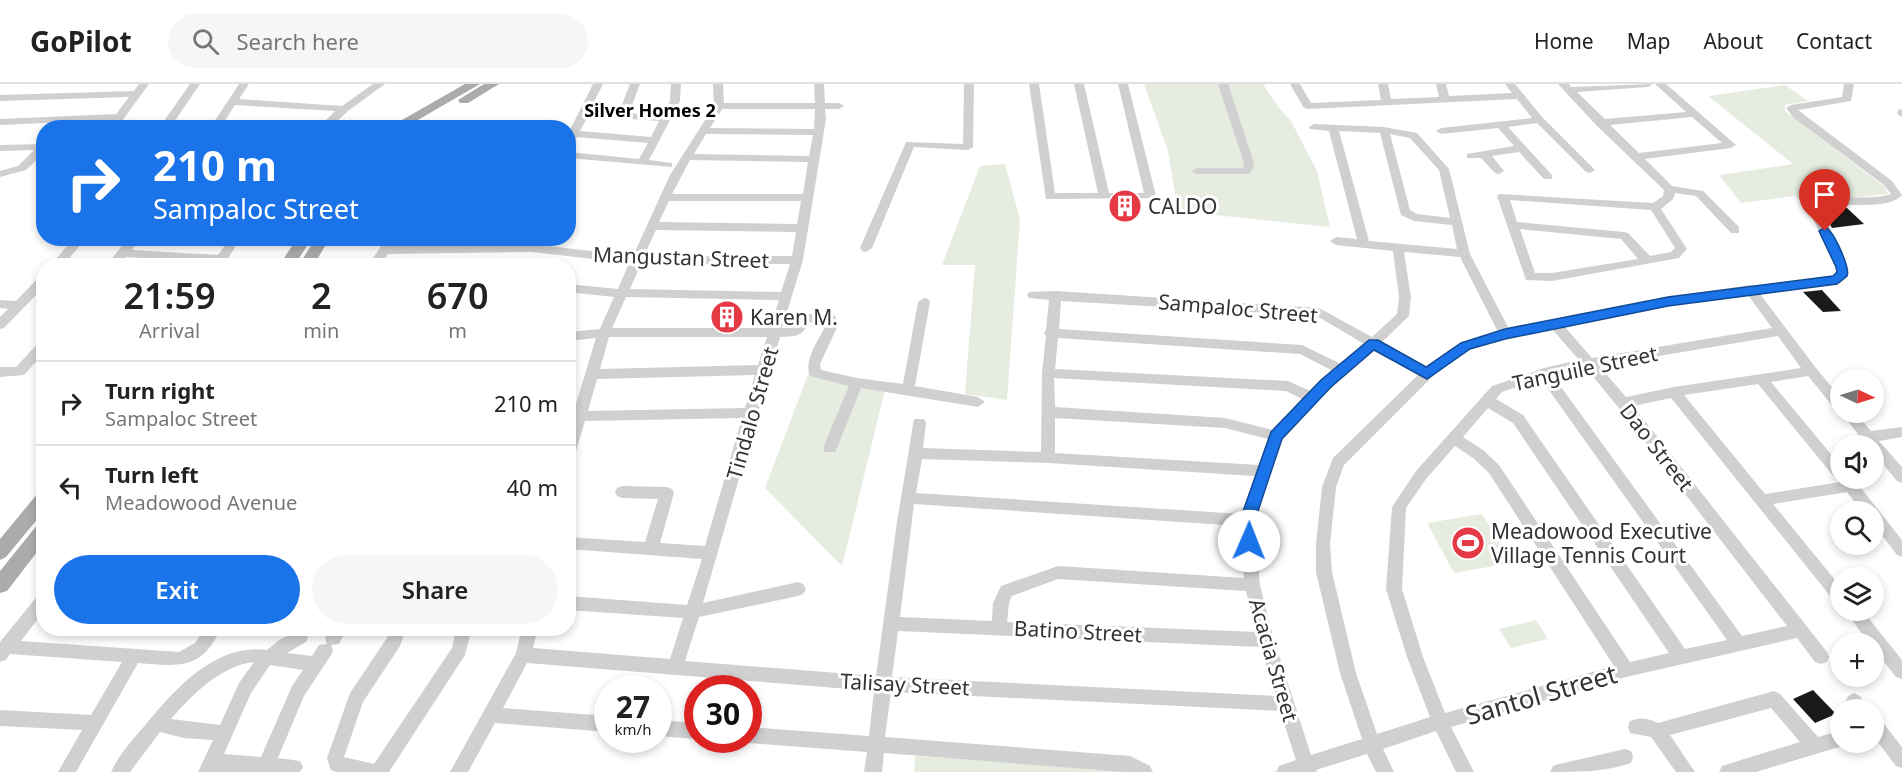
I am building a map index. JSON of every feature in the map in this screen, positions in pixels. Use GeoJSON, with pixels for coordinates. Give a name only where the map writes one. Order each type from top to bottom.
{"type":"FeatureCollection","features":[{"type":"Feature","properties":{"kind":"main road"},"geometry":{"type":"LineString","coordinates":[[409,120],[474,84]]}},
{"type":"Feature","properties":{"kind":"main road"},"geometry":{"type":"LineString","coordinates":[[428,120],[493,84]]}},
{"type":"Feature","properties":{"kind":"main road"},"geometry":{"type":"LineString","coordinates":[[0,552],[36,508]]}},
{"type":"Feature","properties":{"kind":"main road"},"geometry":{"type":"LineString","coordinates":[[0,585],[36,539]]}},
{"type":"Feature","properties":{"kind":"street"},"geometry":{"type":"LineString","coordinates":[[117,120],[144,84]]}},
{"type":"Feature","properties":{"kind":"street"},"geometry":{"type":"LineString","coordinates":[[170,120],[195,84]]}},
{"type":"Feature","properties":{"kind":"street"},"geometry":{"type":"LineString","coordinates":[[220,120],[244,84]]}},
{"type":"Feature","properties":{"kind":"street"},"geometry":{"type":"LineString","coordinates":[[332,120],[380,84]]}},
{"type":"Feature","properties":{"kind":"street"},"geometry":{"type":"LineString","coordinates":[[576,132],[598,84]]}},
{"type":"Feature","properties":{"kind":"street"},"geometry":{"type":"LineString","coordinates":[[623,116],[635,84]]}},
{"type":"Feature","properties":{"kind":"street"},"geometry":{"type":"LineString","coordinates":[[642,163],[675,101],[676,84]]}},
{"type":"Feature","properties":{"kind":"street"},"geometry":{"type":"LineString","coordinates":[[576,429],[604,333],[620,293],[675,176],[719,106],[718,84]]}},
{"type":"Feature","properties":{"kind":"street","name":"Tindalo Street"},"geometry":{"type":"LineString","coordinates":[[675,668],[797,260],[819,132],[819,84]]}},
{"type":"Feature","properties":{"kind":"street"},"geometry":{"type":"LineString","coordinates":[[866,248],[910,144],[968,147],[969,84]]}},
{"type":"Feature","properties":{"kind":"street"},"geometry":{"type":"LineString","coordinates":[[1034,84],[1050,197],[1150,196],[1123,84]]}},
{"type":"Feature","properties":{"kind":"street"},"geometry":{"type":"LineString","coordinates":[[1079,84],[1104,196]]}},
{"type":"Feature","properties":{"kind":"street"},"geometry":{"type":"LineString","coordinates":[[1197,171],[1244,172],[1248,170],[1249,163],[1223,84]]}},
{"type":"Feature","properties":{"kind":"street"},"geometry":{"type":"LineString","coordinates":[[1295,84],[1308,106],[1519,96]]}},
{"type":"Feature","properties":{"kind":"street"},"geometry":{"type":"LineString","coordinates":[[1383,84],[1386,102]]}},
{"type":"Feature","properties":{"kind":"street"},"geometry":{"type":"LineString","coordinates":[[1441,84],[1445,99]]}},
{"type":"Feature","properties":{"kind":"street"},"geometry":{"type":"LineString","coordinates":[[1510,84],[1539,120],[1590,170]]}},
{"type":"Feature","properties":{"kind":"street"},"geometry":{"type":"LineString","coordinates":[[1566,87],[1648,84]]}},
{"type":"Feature","properties":{"kind":"street"},"geometry":{"type":"LineString","coordinates":[[1636,157],[1731,145],[1659,84]]}},
{"type":"Feature","properties":{"kind":"street"},"geometry":{"type":"LineString","coordinates":[[1385,772],[1372,745],[1348,673],[1324,572],[1323,544],[1329,487],[1338,462],[1437,364],[1466,346],[1505,334],[1668,301],[1837,280],[1843,273],[1842,267],[1814,208],[1823,204],[1886,199],[1898,194],[1888,183],[1798,117],[1791,108],[1846,99],[1849,84]]}},
{"type":"Feature","properties":{"kind":"street"},"geometry":{"type":"LineString","coordinates":[[1566,87],[1669,189],[1699,193],[1735,230]]}},
{"type":"Feature","properties":{"kind":"street"},"geometry":{"type":"LineString","coordinates":[[0,98],[136,94]]}},
{"type":"Feature","properties":{"kind":"street"},"geometry":{"type":"LineString","coordinates":[[231,102],[344,109]]}},
{"type":"Feature","properties":{"kind":"street"},"geometry":{"type":"LineString","coordinates":[[719,106],[839,106]]}},
{"type":"Feature","properties":{"kind":"street"},"geometry":{"type":"LineString","coordinates":[[585,113],[666,119]]}},
{"type":"Feature","properties":{"kind":"street"},"geometry":{"type":"LineString","coordinates":[[1600,123],[1693,114]]}},
{"type":"Feature","properties":{"kind":"street"},"geometry":{"type":"LineString","coordinates":[[48,120],[119,117]]}},
{"type":"Feature","properties":{"kind":"street"},"geometry":{"type":"LineString","coordinates":[[0,122],[36,120]]}},
{"type":"Feature","properties":{"kind":"street"},"geometry":{"type":"LineString","coordinates":[[1441,131],[1539,120]]}},
{"type":"Feature","properties":{"kind":"street"},"geometry":{"type":"LineString","coordinates":[[1500,124],[1548,177]]}},
{"type":"Feature","properties":{"kind":"street"},"geometry":{"type":"LineString","coordinates":[[1314,127],[1384,130],[1413,135],[1444,169],[1464,254],[1505,334]]}},
{"type":"Feature","properties":{"kind":"street"},"geometry":{"type":"LineString","coordinates":[[1333,128],[1364,243]]}},
{"type":"Feature","properties":{"kind":"street"},"geometry":{"type":"LineString","coordinates":[[1384,130],[1405,212],[1414,218],[1456,222]]}},
{"type":"Feature","properties":{"kind":"street"},"geometry":{"type":"LineString","coordinates":[[705,131],[819,132]]}},
{"type":"Feature","properties":{"kind":"street"},"geometry":{"type":"LineString","coordinates":[[576,134],[654,140]]}},
{"type":"Feature","properties":{"kind":"street"},"geometry":{"type":"LineString","coordinates":[[0,148],[36,147]]}},
{"type":"Feature","properties":{"kind":"street"},"geometry":{"type":"LineString","coordinates":[[1471,156],[1522,148]]}},
{"type":"Feature","properties":{"kind":"street"},"geometry":{"type":"LineString","coordinates":[[0,174],[22,168],[36,154]]}},
{"type":"Feature","properties":{"kind":"street"},"geometry":{"type":"LineString","coordinates":[[1484,154],[1499,171]]}},
{"type":"Feature","properties":{"kind":"street"},"geometry":{"type":"LineString","coordinates":[[576,157],[668,165]]}},
{"type":"Feature","properties":{"kind":"street"},"geometry":{"type":"LineString","coordinates":[[688,157],[815,159]]}},
{"type":"Feature","properties":{"kind":"street"},"geometry":{"type":"LineString","coordinates":[[1654,207],[1681,249],[1675,255],[1552,277],[1530,277],[1503,196],[1654,207],[1662,204],[1669,197],[1669,189]]}},
{"type":"Feature","properties":{"kind":"street"},"geometry":{"type":"LineString","coordinates":[[664,197],[809,198]]}},
{"type":"Feature","properties":{"kind":"street"},"geometry":{"type":"LineString","coordinates":[[1512,225],[1624,236],[1647,261]]}},
{"type":"Feature","properties":{"kind":"street"},"geometry":{"type":"LineString","coordinates":[[651,226],[804,228]]}},
{"type":"Feature","properties":{"kind":"street"},"geometry":{"type":"LineString","coordinates":[[1336,241],[1464,254]]}},
{"type":"Feature","properties":{"kind":"street"},"geometry":{"type":"LineString","coordinates":[[63,258],[74,246]]}},
{"type":"Feature","properties":{"kind":"street"},"geometry":{"type":"LineString","coordinates":[[118,258],[128,246]]}},
{"type":"Feature","properties":{"kind":"street","name":"Mangustan Street"},"geometry":{"type":"LineString","coordinates":[[436,246],[531,248],[636,260],[797,260]]}},
{"type":"Feature","properties":{"kind":"street","name":"Acacia Street"},"geometry":{"type":"LineString","coordinates":[[1307,768],[1266,640],[1252,585],[1247,520],[1262,471],[1276,436],[1341,369],[1403,316],[1405,289],[1398,247]]}},
{"type":"Feature","properties":{"kind":"street"},"geometry":{"type":"LineString","coordinates":[[122,253],[175,258]]}},
{"type":"Feature","properties":{"kind":"street"},"geometry":{"type":"LineString","coordinates":[[0,325],[36,287]]}},
{"type":"Feature","properties":{"kind":"street"},"geometry":{"type":"LineString","coordinates":[[576,289],[620,293],[786,296]]}},
{"type":"Feature","properties":{"kind":"street"},"geometry":{"type":"LineString","coordinates":[[1750,289],[1830,393]]}},
{"type":"Feature","properties":{"kind":"street","name":"Sampaloc Street"},"geometry":{"type":"LineString","coordinates":[[1033,295],[1319,312],[1427,374]]}},
{"type":"Feature","properties":{"kind":"street"},"geometry":{"type":"LineString","coordinates":[[1048,458],[1048,373],[1050,333],[1056,295]]}},
{"type":"Feature","properties":{"kind":"street"},"geometry":{"type":"LineString","coordinates":[[908,390],[924,302]]}},
{"type":"Feature","properties":{"kind":"street"},"geometry":{"type":"LineString","coordinates":[[0,304],[19,305]]}},
{"type":"Feature","properties":{"kind":"street"},"geometry":{"type":"LineString","coordinates":[[576,336],[604,333],[795,332],[803,320],[818,317],[830,318],[832,323],[814,364],[815,373],[857,383],[978,402]]}},
{"type":"Feature","properties":{"kind":"street","name":"Dao Street"},"geometry":{"type":"LineString","coordinates":[[1556,325],[1623,403],[1821,657]]}},
{"type":"Feature","properties":{"kind":"street","name":"Tanguile Street"},"geometry":{"type":"LineString","coordinates":[[1465,772],[1440,722],[1415,657],[1394,590],[1399,507],[1421,475],[1497,389],[1544,373],[1589,363],[1781,330]]}},
{"type":"Feature","properties":{"kind":"street"},"geometry":{"type":"LineString","coordinates":[[1050,333],[1302,350],[1341,369]]}},
{"type":"Feature","properties":{"kind":"street"},"geometry":{"type":"LineString","coordinates":[[0,372],[19,372],[36,353]]}},
{"type":"Feature","properties":{"kind":"street"},"geometry":{"type":"LineString","coordinates":[[593,374],[763,370]]}},
{"type":"Feature","properties":{"kind":"street"},"geometry":{"type":"LineString","coordinates":[[1623,403],[1674,392],[1811,371]]}},
{"type":"Feature","properties":{"kind":"street"},"geometry":{"type":"LineString","coordinates":[[1048,373],[1288,386],[1311,398]]}},
{"type":"Feature","properties":{"kind":"street"},"geometry":{"type":"LineString","coordinates":[[1544,373],[1739,644]]}},
{"type":"Feature","properties":{"kind":"street"},"geometry":{"type":"LineString","coordinates":[[1762,380],[1830,462]]}},
{"type":"Feature","properties":{"kind":"street"},"geometry":{"type":"LineString","coordinates":[[830,448],[857,383]]}},
{"type":"Feature","properties":{"kind":"street"},"geometry":{"type":"LineString","coordinates":[[1674,392],[1830,584]]}},
{"type":"Feature","properties":{"kind":"street"},"geometry":{"type":"LineString","coordinates":[[1486,400],[1518,419],[1680,656]]}},
{"type":"Feature","properties":{"kind":"street"},"geometry":{"type":"LineString","coordinates":[[580,416],[750,412]]}},
{"type":"Feature","properties":{"kind":"street"},"geometry":{"type":"LineString","coordinates":[[1047,412],[1225,423],[1252,428],[1276,436]]}},
{"type":"Feature","properties":{"kind":"street"},"geometry":{"type":"LineString","coordinates":[[873,772],[882,684],[908,498],[917,453],[919,423]]}},
{"type":"Feature","properties":{"kind":"street"},"geometry":{"type":"LineString","coordinates":[[1856,423],[1866,435]]}},
{"type":"Feature","properties":{"kind":"street"},"geometry":{"type":"LineString","coordinates":[[1876,435],[1902,432]]}},
{"type":"Feature","properties":{"kind":"street"},"geometry":{"type":"LineString","coordinates":[[1455,439],[1478,454],[1494,469],[1626,670]]}},
{"type":"Feature","properties":{"kind":"street"},"geometry":{"type":"LineString","coordinates":[[917,453],[1048,458],[1262,471]]}},
{"type":"Feature","properties":{"kind":"street"},"geometry":{"type":"LineString","coordinates":[[1884,456],[1902,477]]}},
{"type":"Feature","properties":{"kind":"street"},"geometry":{"type":"LineString","coordinates":[[1763,500],[1830,486]]}},
{"type":"Feature","properties":{"kind":"street"},"geometry":{"type":"LineString","coordinates":[[1853,489],[1863,501]]}},
{"type":"Feature","properties":{"kind":"street"},"geometry":{"type":"LineString","coordinates":[[622,492],[667,493],[651,548]]}},
{"type":"Feature","properties":{"kind":"street"},"geometry":{"type":"LineString","coordinates":[[908,498],[1247,520]]}},
{"type":"Feature","properties":{"kind":"street"},"geometry":{"type":"LineString","coordinates":[[1884,528],[1902,551]]}},
{"type":"Feature","properties":{"kind":"street"},"geometry":{"type":"LineString","coordinates":[[576,543],[711,553]]}},
{"type":"Feature","properties":{"kind":"street"},"geometry":{"type":"LineString","coordinates":[[999,627],[1000,603],[1006,591],[1058,572],[1252,585]]}},
{"type":"Feature","properties":{"kind":"street"},"geometry":{"type":"LineString","coordinates":[[576,604],[692,612],[798,589]]}},
{"type":"Feature","properties":{"kind":"street"},"geometry":{"type":"LineString","coordinates":[[3,651],[36,609]]}},
{"type":"Feature","properties":{"kind":"street"},"geometry":{"type":"LineString","coordinates":[[1861,621],[1900,666]]}},
{"type":"Feature","properties":{"kind":"street","name":"Batino Street"},"geometry":{"type":"LineString","coordinates":[[891,624],[1266,640]]}},
{"type":"Feature","properties":{"kind":"street","name":"Santol Street"},"geometry":{"type":"LineString","coordinates":[[1285,772],[1307,768],[1440,722],[1626,670],[1800,630]]}},
{"type":"Feature","properties":{"kind":"street"},"geometry":{"type":"LineString","coordinates":[[3,651],[179,659],[201,650],[210,636]]}},
{"type":"Feature","properties":{"kind":"street"},"geometry":{"type":"LineString","coordinates":[[372,772],[338,764],[335,758],[356,698],[396,636]]}},
{"type":"Feature","properties":{"kind":"street"},"geometry":{"type":"LineString","coordinates":[[380,772],[459,650],[462,636]]}},
{"type":"Feature","properties":{"kind":"street"},"geometry":{"type":"LineString","coordinates":[[459,772],[523,655],[528,636]]}},
{"type":"Feature","properties":{"kind":"street"},"geometry":{"type":"LineString","coordinates":[[294,767],[210,767],[245,688],[268,658],[300,637]]}},
{"type":"Feature","properties":{"kind":"street"},"geometry":{"type":"LineString","coordinates":[[120,772],[135,750],[190,686],[234,659],[244,655],[268,658],[328,645]]}},
{"type":"Feature","properties":{"kind":"street"},"geometry":{"type":"LineString","coordinates":[[266,766],[298,691],[328,645]]}},
{"type":"Feature","properties":{"kind":"street","name":"Talisay Street"},"geometry":{"type":"LineString","coordinates":[[523,655],[882,684],[1287,704]]}},
{"type":"Feature","properties":{"kind":"street"},"geometry":{"type":"LineString","coordinates":[[67,772],[134,656]]}},
{"type":"Feature","properties":{"kind":"street"},"geometry":{"type":"LineString","coordinates":[[1657,731],[1774,699],[1815,747]]}},
{"type":"Feature","properties":{"kind":"street"},"geometry":{"type":"LineString","coordinates":[[491,715],[594,723]]}},
{"type":"Feature","properties":{"kind":"street"},"geometry":{"type":"LineString","coordinates":[[2,720],[95,723]]}},
{"type":"Feature","properties":{"kind":"street"},"geometry":{"type":"LineString","coordinates":[[159,724],[184,730],[224,732]]}},
{"type":"Feature","properties":{"kind":"street"},"geometry":{"type":"LineString","coordinates":[[1636,727],[1647,726],[1657,731],[1686,772]]}},
{"type":"Feature","properties":{"kind":"street"},"geometry":{"type":"LineString","coordinates":[[762,736],[1130,764],[1144,772]]}},
{"type":"Feature","properties":{"kind":"street"},"geometry":{"type":"LineString","coordinates":[[1884,739],[1902,760]]}},
{"type":"Feature","properties":{"kind":"street"},"geometry":{"type":"LineString","coordinates":[[1728,772],[1830,742]]}},
{"type":"Feature","properties":{"kind":"street"},"geometry":{"type":"LineString","coordinates":[[1559,772],[1625,757]]}},
{"type":"Feature","properties":{"kind":"shaded area"},"geometry":{"type":"Polygon","coordinates":[[[1144,84],[1263,84],[1291,121],[1317,171],[1330,227],[1178,211],[1168,151],[1144,84]]]}},
{"type":"Feature","properties":{"kind":"shaded area"},"geometry":{"type":"Polygon","coordinates":[[[1785,85],[1808,101],[1785,105],[1785,111],[1885,187],[1888,194],[1803,203],[1795,196],[1741,203],[1719,175],[1793,164],[1708,96],[1785,85]]]}},
{"type":"Feature","properties":{"kind":"shaded area"},"geometry":{"type":"Polygon","coordinates":[[[1005,164],[1020,219],[1007,400],[965,394],[975,265],[942,265],[980,166],[1005,164]]]}},
{"type":"Feature","properties":{"kind":"shaded area"},"geometry":{"type":"Polygon","coordinates":[[[809,372],[886,386],[842,566],[765,488],[809,372]]]}},
{"type":"Feature","properties":{"kind":"shaded area","name":"Meadowood Executive Village Tennis Court"},"geometry":{"type":"Polygon","coordinates":[[[1482,514],[1511,563],[1454,573],[1427,523],[1482,514]]]}},
{"type":"Feature","properties":{"kind":"shaded area"},"geometry":{"type":"Polygon","coordinates":[[[1536,620],[1548,639],[1511,648],[1499,629],[1536,620]]]}},
{"type":"Feature","properties":{"kind":"shaded area"},"geometry":{"type":"Polygon","coordinates":[[[915,756],[1141,771],[1142,772],[914,772],[915,756]]]}},
{"type":"Feature","properties":{"kind":"building"},"geometry":{"type":"Polygon","coordinates":[[[1847,208],[1864,224],[1832,228],[1823,211],[1847,208]]]}},
{"type":"Feature","properties":{"kind":"building"},"geometry":{"type":"Polygon","coordinates":[[[1822,290],[1841,311],[1823,312],[1803,292],[1822,290]]]}},
{"type":"Feature","properties":{"kind":"building","name":"Karen M."},"geometry":{"type":"Polygon","coordinates":[[[723,308],[735,309],[731,326],[719,325],[723,308]]]}},
{"type":"Feature","properties":{"kind":"building"},"geometry":{"type":"Polygon","coordinates":[[[1813,690],[1830,708],[1830,717],[1815,723],[1793,699],[1813,690]]]}},
{"type":"Feature","properties":{"kind":"place","name":"CALDO"},"geometry":{"type":"Point","coordinates":[1125,206]}},
{"type":"Feature","properties":{"kind":"place","name":"Karen M."},"geometry":{"type":"Point","coordinates":[727,317]}},
{"type":"Feature","properties":{"kind":"place","name":"Meadowood Executive Village Tennis Court"},"geometry":{"type":"Point","coordinates":[1468,543]}},
{"type":"Feature","properties":{"kind":"district","name":"Silver Homes 2"},"geometry":{"type":"Point","coordinates":[650,110]}},
{"type":"Feature","properties":{"kind":"route"},"geometry":{"type":"LineString","coordinates":[[1249,541],[1247,520],[1262,471],[1276,436],[1341,369],[1373,344],[1427,374],[1437,364],[1466,346],[1505,334],[1668,301],[1750,289],[1829,282],[1837,280],[1843,273],[1825,231]]}}]}
